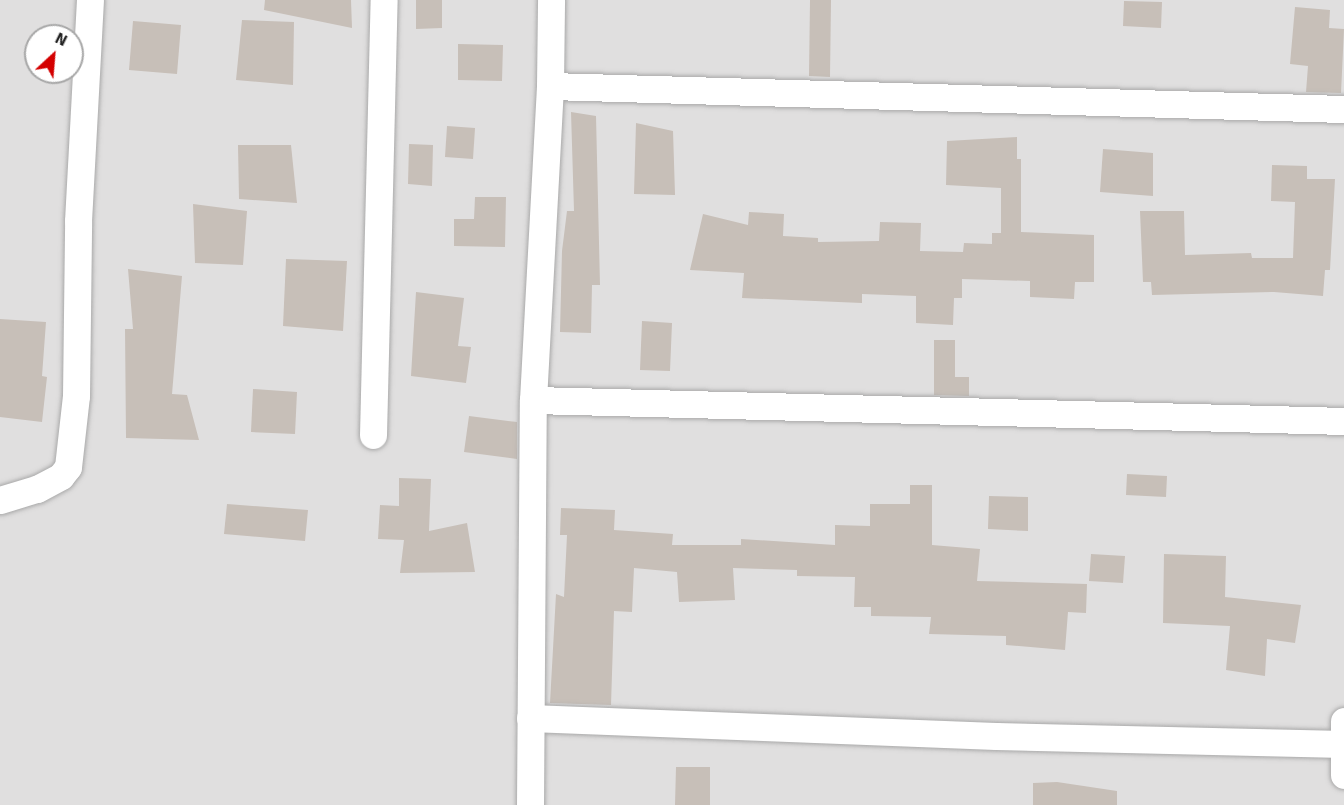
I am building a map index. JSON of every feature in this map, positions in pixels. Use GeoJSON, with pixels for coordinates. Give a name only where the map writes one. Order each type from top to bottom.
{"type":"FeatureCollection","features":[{"type":"Feature","properties":{"kind":"street"},"geometry":{"type":"LineString","coordinates":[[0,500],[37,489],[61,476],[68,467],[76,396],[78,221],[90,0]]}},
{"type":"Feature","properties":{"kind":"street"},"geometry":{"type":"LineString","coordinates":[[373,435],[384,0]]}},
{"type":"Feature","properties":{"kind":"street"},"geometry":{"type":"LineString","coordinates":[[530,805],[532,399],[550,86],[551,0]]}},
{"type":"Feature","properties":{"kind":"street"},"geometry":{"type":"LineString","coordinates":[[550,86],[1344,109]]}},
{"type":"Feature","properties":{"kind":"street"},"geometry":{"type":"LineString","coordinates":[[532,399],[1344,421]]}},
{"type":"Feature","properties":{"kind":"street"},"geometry":{"type":"LineString","coordinates":[[530,718],[996,736],[1344,736],[1344,775]]}},
{"type":"Feature","properties":{"kind":"shaded area"},"geometry":{"type":"Polygon","coordinates":[[[0,0],[1344,0],[1344,805],[0,805],[0,0]]]}},
{"type":"Feature","properties":{"kind":"building"},"geometry":{"type":"Polygon","coordinates":[[[265,0],[351,0],[352,28],[264,10],[265,0]]]}},
{"type":"Feature","properties":{"kind":"building"},"geometry":{"type":"Polygon","coordinates":[[[416,0],[442,0],[442,28],[416,29],[416,0]]]}},
{"type":"Feature","properties":{"kind":"building"},"geometry":{"type":"Polygon","coordinates":[[[810,0],[831,0],[830,77],[809,76],[810,0]]]}},
{"type":"Feature","properties":{"kind":"building"},"geometry":{"type":"Polygon","coordinates":[[[1124,1],[1162,2],[1161,28],[1123,26],[1124,1]]]}},
{"type":"Feature","properties":{"kind":"building"},"geometry":{"type":"Polygon","coordinates":[[[1295,7],[1330,10],[1329,28],[1344,29],[1341,93],[1306,92],[1308,66],[1290,64],[1295,7]]]}},
{"type":"Feature","properties":{"kind":"building"},"geometry":{"type":"Polygon","coordinates":[[[242,20],[294,22],[293,85],[236,80],[242,20]]]}},
{"type":"Feature","properties":{"kind":"building"},"geometry":{"type":"Polygon","coordinates":[[[133,21],[181,25],[177,74],[129,70],[133,21]]]}},
{"type":"Feature","properties":{"kind":"building"},"geometry":{"type":"Polygon","coordinates":[[[458,44],[503,45],[502,81],[458,80],[458,44]]]}},
{"type":"Feature","properties":{"kind":"building"},"geometry":{"type":"Polygon","coordinates":[[[571,112],[596,116],[600,285],[592,285],[591,333],[560,332],[562,251],[567,211],[574,211],[571,112]]]}},
{"type":"Feature","properties":{"kind":"building"},"geometry":{"type":"Polygon","coordinates":[[[636,123],[673,131],[675,195],[634,194],[636,123]]]}},
{"type":"Feature","properties":{"kind":"building"},"geometry":{"type":"Polygon","coordinates":[[[447,126],[475,128],[473,159],[445,157],[447,126]]]}},
{"type":"Feature","properties":{"kind":"building"},"geometry":{"type":"Polygon","coordinates":[[[1017,137],[1017,159],[1021,159],[1021,232],[1094,235],[1094,282],[1075,282],[1074,299],[1030,297],[1030,281],[962,279],[962,298],[954,298],[953,325],[916,323],[916,296],[862,294],[862,303],[742,298],[744,273],[690,270],[703,214],[748,225],[749,212],[784,214],[783,236],[818,238],[818,242],[879,241],[880,222],[921,223],[920,251],[963,252],[964,243],[992,244],[992,233],[1001,233],[1001,188],[946,185],[947,141],[1017,137]]]}},
{"type":"Feature","properties":{"kind":"building"},"geometry":{"type":"Polygon","coordinates":[[[409,144],[433,145],[432,186],[408,184],[409,144]]]}},
{"type":"Feature","properties":{"kind":"building"},"geometry":{"type":"Polygon","coordinates":[[[238,145],[291,145],[297,203],[239,199],[238,145]]]}},
{"type":"Feature","properties":{"kind":"building"},"geometry":{"type":"Polygon","coordinates":[[[1103,149],[1153,153],[1153,196],[1100,192],[1103,149]]]}},
{"type":"Feature","properties":{"kind":"building"},"geometry":{"type":"Polygon","coordinates":[[[1272,165],[1307,166],[1307,179],[1335,179],[1330,270],[1325,270],[1323,296],[1274,292],[1152,295],[1151,282],[1143,282],[1140,211],[1184,211],[1185,255],[1251,253],[1252,258],[1293,258],[1295,202],[1271,201],[1272,165]]]}},
{"type":"Feature","properties":{"kind":"building"},"geometry":{"type":"Polygon","coordinates":[[[475,197],[506,197],[505,247],[454,246],[454,219],[474,219],[475,197]]]}},
{"type":"Feature","properties":{"kind":"building"},"geometry":{"type":"Polygon","coordinates":[[[193,204],[247,211],[243,265],[195,263],[193,204]]]}},
{"type":"Feature","properties":{"kind":"building"},"geometry":{"type":"Polygon","coordinates":[[[286,259],[347,261],[343,331],[283,326],[286,259]]]}},
{"type":"Feature","properties":{"kind":"building"},"geometry":{"type":"Polygon","coordinates":[[[128,269],[182,276],[172,394],[187,395],[199,440],[126,438],[125,329],[133,329],[128,269]]]}},
{"type":"Feature","properties":{"kind":"building"},"geometry":{"type":"Polygon","coordinates":[[[416,292],[464,298],[458,346],[471,347],[466,383],[411,376],[416,292]]]}},
{"type":"Feature","properties":{"kind":"building"},"geometry":{"type":"Polygon","coordinates":[[[0,319],[46,322],[42,376],[47,377],[42,422],[0,417],[0,319]]]}},
{"type":"Feature","properties":{"kind":"building"},"geometry":{"type":"Polygon","coordinates":[[[642,321],[672,323],[670,371],[640,370],[642,321]]]}},
{"type":"Feature","properties":{"kind":"building"},"geometry":{"type":"Polygon","coordinates":[[[934,340],[955,340],[955,377],[969,377],[969,396],[934,395],[934,340]]]}},
{"type":"Feature","properties":{"kind":"building"},"geometry":{"type":"Polygon","coordinates":[[[253,389],[297,392],[295,434],[251,432],[253,389]]]}},
{"type":"Feature","properties":{"kind":"building"},"geometry":{"type":"Polygon","coordinates":[[[469,416],[517,422],[517,459],[464,452],[469,416]]]}},
{"type":"Feature","properties":{"kind":"building"},"geometry":{"type":"Polygon","coordinates":[[[1127,474],[1167,476],[1166,497],[1126,495],[1127,474]]]}},
{"type":"Feature","properties":{"kind":"building"},"geometry":{"type":"Polygon","coordinates":[[[399,478],[431,479],[429,531],[467,523],[475,572],[400,573],[404,540],[378,539],[380,505],[399,506],[399,478]]]}},
{"type":"Feature","properties":{"kind":"building"},"geometry":{"type":"Polygon","coordinates":[[[910,485],[932,485],[932,545],[980,549],[977,581],[1087,584],[1086,613],[1068,612],[1065,650],[1006,645],[1006,636],[929,634],[931,617],[871,616],[871,607],[854,607],[855,577],[797,576],[797,570],[733,568],[735,600],[679,602],[677,572],[634,568],[632,612],[614,611],[611,705],[550,703],[556,594],[564,597],[567,535],[560,535],[561,508],[615,510],[614,530],[673,534],[672,545],[741,545],[741,539],[835,545],[835,525],[870,526],[870,504],[910,504],[910,485]]]}},
{"type":"Feature","properties":{"kind":"building"},"geometry":{"type":"Polygon","coordinates":[[[989,496],[1028,497],[1028,531],[988,529],[989,496]]]}},
{"type":"Feature","properties":{"kind":"building"},"geometry":{"type":"Polygon","coordinates":[[[227,504],[308,510],[305,541],[224,534],[227,504]]]}},
{"type":"Feature","properties":{"kind":"building"},"geometry":{"type":"Polygon","coordinates":[[[1091,554],[1125,556],[1123,583],[1089,581],[1091,554]]]}},
{"type":"Feature","properties":{"kind":"building"},"geometry":{"type":"Polygon","coordinates":[[[1164,554],[1226,556],[1225,597],[1301,605],[1295,643],[1267,639],[1265,676],[1226,670],[1230,626],[1163,623],[1164,554]]]}},
{"type":"Feature","properties":{"kind":"building"},"geometry":{"type":"Polygon","coordinates":[[[676,767],[710,767],[710,805],[675,805],[676,767]]]}},
{"type":"Feature","properties":{"kind":"building"},"geometry":{"type":"Polygon","coordinates":[[[1057,782],[1117,791],[1117,805],[1033,805],[1033,783],[1057,782]]]}}]}
